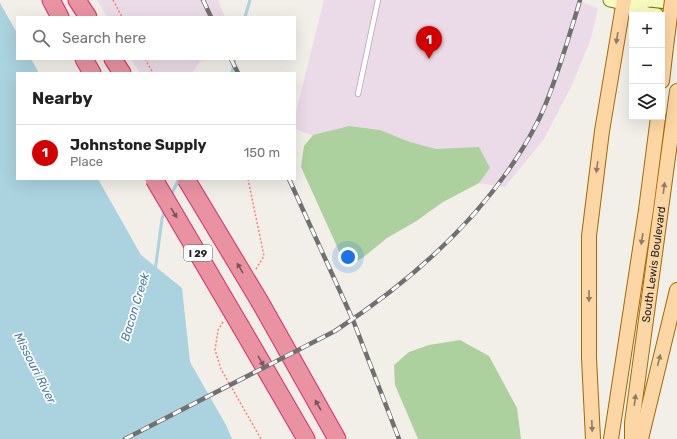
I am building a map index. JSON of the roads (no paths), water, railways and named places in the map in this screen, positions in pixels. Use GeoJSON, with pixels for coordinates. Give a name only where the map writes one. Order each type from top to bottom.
{"type":"FeatureCollection","features":[{"type":"Feature","properties":{"kind":"highway"},"geometry":{"type":"LineString","coordinates":[[51,0],[59,16]]}},
{"type":"Feature","properties":{"kind":"highway"},"geometry":{"type":"LineString","coordinates":[[77,0],[87,16]]}},
{"type":"Feature","properties":{"kind":"highway"},"geometry":{"type":"LineString","coordinates":[[85,60],[91,72]]}},
{"type":"Feature","properties":{"kind":"highway"},"geometry":{"type":"LineString","coordinates":[[114,60],[121,72]]}},
{"type":"Feature","properties":{"kind":"highway","name":"I 29"},"geometry":{"type":"LineString","coordinates":[[155,180],[242,327],[306,439]]}},
{"type":"Feature","properties":{"kind":"highway","name":"I 29"},"geometry":{"type":"LineString","coordinates":[[187,180],[260,302],[336,439]]}},
{"type":"Feature","properties":{"kind":"main road"},"geometry":{"type":"LineString","coordinates":[[619,1],[650,0],[677,3]]}},
{"type":"Feature","properties":{"kind":"main road"},"geometry":{"type":"LineString","coordinates":[[665,56],[672,0]]}},
{"type":"Feature","properties":{"kind":"main road"},"geometry":{"type":"LineString","coordinates":[[619,1],[643,12]]}},
{"type":"Feature","properties":{"kind":"main road"},"geometry":{"type":"LineString","coordinates":[[593,439],[589,358],[589,236],[619,1]]}},
{"type":"Feature","properties":{"kind":"main road"},"geometry":{"type":"LineString","coordinates":[[665,15],[677,17]]}},
{"type":"Feature","properties":{"kind":"main road","name":"South Lewis Boulevard"},"geometry":{"type":"LineString","coordinates":[[632,439],[633,415],[677,90]]}},
{"type":"Feature","properties":{"kind":"main road","name":"South Lewis Boulevard"},"geometry":{"type":"LineString","coordinates":[[611,439],[646,210],[658,120]]}},
{"type":"Feature","properties":{"kind":"main road"},"geometry":{"type":"LineString","coordinates":[[641,439],[677,290]]}},
{"type":"Feature","properties":{"kind":"lane"},"geometry":{"type":"LineString","coordinates":[[358,94],[378,0]]}},
{"type":"Feature","properties":{"kind":"water","name":"Missouri River"},"geometry":{"type":"Polygon","coordinates":[[[0,3],[16,31],[16,60],[32,60],[38,72],[16,72],[16,180],[99,180],[141,255],[182,288],[190,362],[226,425],[232,439],[0,439],[0,3]]]}},
{"type":"Feature","properties":{"kind":"waterway","name":"Bacon Creek"},"geometry":{"type":"LineString","coordinates":[[245,16],[250,0]]}},
{"type":"Feature","properties":{"kind":"waterway","name":"Bacon Creek"},"geometry":{"type":"LineString","coordinates":[[232,72],[235,60]]}},
{"type":"Feature","properties":{"kind":"waterway","name":"Bacon Creek"},"geometry":{"type":"LineString","coordinates":[[171,195],[178,180]]}},
{"type":"Feature","properties":{"kind":"waterway","name":"Bacon Creek"},"geometry":{"type":"LineString","coordinates":[[155,271],[162,219],[165,210]]}},
{"type":"Feature","properties":{"kind":"railway"},"geometry":{"type":"LineString","coordinates":[[203,0],[211,16]]}},
{"type":"Feature","properties":{"kind":"railway"},"geometry":{"type":"LineString","coordinates":[[125,439],[335,331],[394,288],[423,265],[450,240],[498,185],[519,155],[537,123],[554,84],[580,0]]}},
{"type":"Feature","properties":{"kind":"railway"},"geometry":{"type":"LineString","coordinates":[[232,60],[238,72]]}},
{"type":"Feature","properties":{"kind":"railway"},"geometry":{"type":"LineString","coordinates":[[289,180],[353,320],[399,439]]}},
{"type":"Feature","properties":{"kind":"place","name":"Johnstone Supply"},"geometry":{"type":"Point","coordinates":[429,59]}}]}
